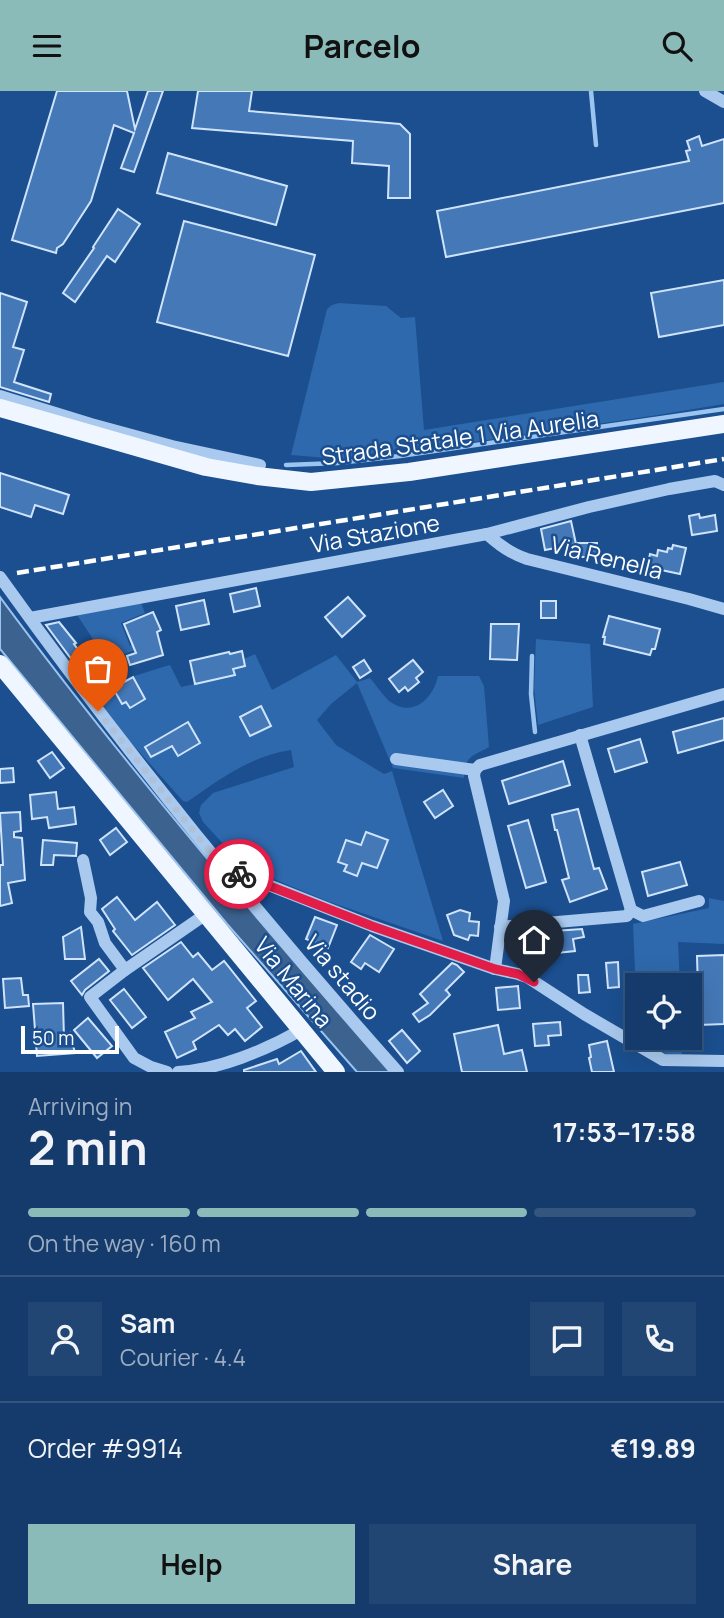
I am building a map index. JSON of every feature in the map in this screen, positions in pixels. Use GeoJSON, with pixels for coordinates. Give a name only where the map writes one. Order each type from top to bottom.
{"type":"FeatureCollection","features":[{"type":"Feature","properties":{"kind":"main road","name":"Strada Statale 1 Via Aurelia"},"geometry":{"type":"LineString","coordinates":[[0,408],[206,467],[311,482],[409,472],[724,424]]}},
{"type":"Feature","properties":{"kind":"main road","name":"Via Marina"},"geometry":{"type":"LineString","coordinates":[[0,664],[336,1072]]}},
{"type":"Feature","properties":{"kind":"street"},"geometry":{"type":"LineString","coordinates":[[705,91],[724,102]]}},
{"type":"Feature","properties":{"kind":"street"},"geometry":{"type":"LineString","coordinates":[[0,396],[172,446],[260,465]]}},
{"type":"Feature","properties":{"kind":"street","name":"Via Stazione"},"geometry":{"type":"LineString","coordinates":[[30,618],[487,534],[669,489],[715,481],[724,485]]}},
{"type":"Feature","properties":{"kind":"street","name":"Via Renella"},"geometry":{"type":"LineString","coordinates":[[487,534],[515,555],[724,610]]}},
{"type":"Feature","properties":{"kind":"street","name":"Via stadio"},"geometry":{"type":"LineString","coordinates":[[0,577],[92,704],[222,867],[398,1072]]}},
{"type":"Feature","properties":{"kind":"street"},"geometry":{"type":"LineString","coordinates":[[495,969],[504,901],[474,776],[475,770],[480,765],[724,694]]}},
{"type":"Feature","properties":{"kind":"street"},"geometry":{"type":"LineString","coordinates":[[580,735],[631,910],[643,916],[699,901]]}},
{"type":"Feature","properties":{"kind":"street"},"geometry":{"type":"LineString","coordinates":[[396,759],[475,770]]}},
{"type":"Feature","properties":{"kind":"street"},"geometry":{"type":"LineString","coordinates":[[83,860],[91,898],[90,912],[98,922],[104,943],[125,970]]}},
{"type":"Feature","properties":{"kind":"street"},"geometry":{"type":"LineString","coordinates":[[222,867],[495,969],[527,977],[572,1007],[663,1060],[724,1061]]}},
{"type":"Feature","properties":{"kind":"street"},"geometry":{"type":"LineString","coordinates":[[500,926],[627,916],[631,910]]}},
{"type":"Feature","properties":{"kind":"street"},"geometry":{"type":"LineString","coordinates":[[166,1072],[134,1058],[90,997],[206,914]]}},
{"type":"Feature","properties":{"kind":"street"},"geometry":{"type":"LineString","coordinates":[[178,1072],[224,1068],[301,1030]]}},
{"type":"Feature","properties":{"kind":"shaded area"},"geometry":{"type":"Polygon","coordinates":[[[339,303],[386,306],[401,318],[415,317],[424,430],[724,382],[724,404],[426,449],[406,448],[339,459],[291,455],[327,309],[339,303]]]}},
{"type":"Feature","properties":{"kind":"shaded area"},"geometry":{"type":"Polygon","coordinates":[[[0,597],[142,779],[390,1072],[357,1072],[227,924],[0,649],[0,597]]]}},
{"type":"Feature","properties":{"kind":"shaded area"},"geometry":{"type":"Polygon","coordinates":[[[141,603],[145,613],[121,623],[130,646],[133,645],[136,650],[124,654],[127,667],[115,672],[77,615],[141,603]]]}},
{"type":"Feature","properties":{"kind":"shaded area"},"geometry":{"type":"Polygon","coordinates":[[[536,639],[590,644],[593,707],[538,725],[534,688],[536,639]]]}},
{"type":"Feature","properties":{"kind":"shaded area"},"geometry":{"type":"Polygon","coordinates":[[[255,654],[272,690],[336,655],[357,682],[370,678],[388,700],[405,708],[420,704],[426,699],[438,676],[479,676],[484,686],[489,747],[470,758],[464,778],[393,768],[357,683],[331,704],[317,720],[336,745],[384,774],[392,771],[443,941],[327,901],[230,861],[228,849],[203,822],[199,813],[201,805],[213,793],[294,767],[291,750],[249,763],[187,802],[183,801],[111,720],[100,699],[102,691],[110,686],[170,665],[181,687],[234,675],[233,669],[255,654]]]}},
{"type":"Feature","properties":{"kind":"shaded area"},"geometry":{"type":"Polygon","coordinates":[[[709,898],[724,901],[724,944],[678,942],[679,973],[635,973],[633,924],[709,908],[709,898]]]}},
{"type":"Feature","properties":{"kind":"shaded area"},"geometry":{"type":"Polygon","coordinates":[[[660,1050],[682,1050],[682,1054],[666,1054],[660,1050]]]}},
{"type":"Feature","properties":{"kind":"building"},"geometry":{"type":"Polygon","coordinates":[[[57,91],[127,91],[135,129],[148,91],[163,91],[134,172],[121,168],[134,133],[114,125],[91,201],[56,253],[12,240],[57,91]]]}},
{"type":"Feature","properties":{"kind":"building"},"geometry":{"type":"Polygon","coordinates":[[[198,91],[252,91],[249,111],[400,124],[410,134],[410,198],[388,198],[389,166],[352,163],[353,141],[192,128],[198,91]]]}},
{"type":"Feature","properties":{"kind":"building"},"geometry":{"type":"Polygon","coordinates":[[[699,136],[702,146],[724,139],[724,203],[446,257],[437,211],[689,161],[687,141],[699,136]]]}},
{"type":"Feature","properties":{"kind":"building"},"geometry":{"type":"Polygon","coordinates":[[[168,153],[287,186],[276,225],[157,193],[168,153]]]}},
{"type":"Feature","properties":{"kind":"building"},"geometry":{"type":"Polygon","coordinates":[[[118,209],[140,224],[115,262],[107,256],[75,302],[63,293],[118,209]]]}},
{"type":"Feature","properties":{"kind":"building"},"geometry":{"type":"Polygon","coordinates":[[[184,221],[315,255],[288,356],[157,322],[184,221]]]}},
{"type":"Feature","properties":{"kind":"building"},"geometry":{"type":"Polygon","coordinates":[[[724,280],[724,325],[659,337],[651,293],[724,280]]]}},
{"type":"Feature","properties":{"kind":"building"},"geometry":{"type":"Polygon","coordinates":[[[0,293],[27,302],[13,347],[24,350],[14,382],[51,394],[49,402],[0,387],[0,293]]]}},
{"type":"Feature","properties":{"kind":"building"},"geometry":{"type":"Polygon","coordinates":[[[0,473],[69,495],[63,514],[35,505],[31,517],[0,507],[0,473]]]}},
{"type":"Feature","properties":{"kind":"building"},"geometry":{"type":"Polygon","coordinates":[[[699,514],[700,518],[715,515],[717,531],[692,535],[689,516],[699,514]]]}},
{"type":"Feature","properties":{"kind":"building"},"geometry":{"type":"Polygon","coordinates":[[[571,521],[576,544],[545,550],[541,529],[571,521]]]}},
{"type":"Feature","properties":{"kind":"building"},"geometry":{"type":"Polygon","coordinates":[[[578,543],[597,543],[597,554],[578,557],[578,543]]]}},
{"type":"Feature","properties":{"kind":"building"},"geometry":{"type":"Polygon","coordinates":[[[673,545],[686,548],[680,574],[647,567],[650,554],[657,556],[658,550],[667,552],[673,545]]]}},
{"type":"Feature","properties":{"kind":"building"},"geometry":{"type":"Polygon","coordinates":[[[256,588],[260,606],[234,612],[230,594],[256,588]]]}},
{"type":"Feature","properties":{"kind":"building"},"geometry":{"type":"Polygon","coordinates":[[[348,597],[365,616],[342,637],[325,617],[348,597]]]}},
{"type":"Feature","properties":{"kind":"building"},"geometry":{"type":"Polygon","coordinates":[[[204,600],[209,624],[181,630],[176,606],[204,600]]]}},
{"type":"Feature","properties":{"kind":"building"},"geometry":{"type":"Polygon","coordinates":[[[541,601],[556,601],[556,618],[541,618],[541,601]]]}},
{"type":"Feature","properties":{"kind":"building"},"geometry":{"type":"Polygon","coordinates":[[[153,612],[161,630],[157,632],[163,655],[130,665],[127,656],[136,653],[124,624],[153,612]]]}},
{"type":"Feature","properties":{"kind":"building"},"geometry":{"type":"Polygon","coordinates":[[[609,616],[660,629],[655,649],[652,649],[650,655],[604,644],[603,637],[609,616]]]}},
{"type":"Feature","properties":{"kind":"building"},"geometry":{"type":"Polygon","coordinates":[[[59,622],[92,669],[83,675],[46,625],[59,622]]]}},
{"type":"Feature","properties":{"kind":"building"},"geometry":{"type":"Polygon","coordinates":[[[491,624],[519,624],[517,660],[490,659],[491,624]]]}},
{"type":"Feature","properties":{"kind":"building"},"geometry":{"type":"Polygon","coordinates":[[[242,651],[245,666],[233,669],[235,675],[195,684],[190,661],[242,651]]]}},
{"type":"Feature","properties":{"kind":"building"},"geometry":{"type":"Polygon","coordinates":[[[364,660],[371,671],[360,678],[353,667],[364,660]]]}},
{"type":"Feature","properties":{"kind":"building"},"geometry":{"type":"Polygon","coordinates":[[[413,660],[423,672],[416,678],[419,682],[408,691],[405,687],[399,692],[389,679],[413,660]]]}},
{"type":"Feature","properties":{"kind":"building"},"geometry":{"type":"Polygon","coordinates":[[[133,677],[145,699],[130,708],[126,702],[122,704],[113,688],[133,677]]]}},
{"type":"Feature","properties":{"kind":"building"},"geometry":{"type":"Polygon","coordinates":[[[261,706],[271,726],[250,736],[240,717],[261,706]]]}},
{"type":"Feature","properties":{"kind":"building"},"geometry":{"type":"Polygon","coordinates":[[[724,718],[724,740],[678,753],[673,732],[724,718]]]}},
{"type":"Feature","properties":{"kind":"building"},"geometry":{"type":"Polygon","coordinates":[[[188,722],[200,743],[178,756],[172,746],[151,757],[145,747],[188,722]]]}},
{"type":"Feature","properties":{"kind":"building"},"geometry":{"type":"Polygon","coordinates":[[[640,739],[647,762],[615,772],[608,749],[640,739]]]}},
{"type":"Feature","properties":{"kind":"building"},"geometry":{"type":"Polygon","coordinates":[[[52,752],[64,768],[50,778],[38,761],[52,752]]]}},
{"type":"Feature","properties":{"kind":"building"},"geometry":{"type":"Polygon","coordinates":[[[563,761],[570,785],[509,804],[502,781],[563,761]]]}},
{"type":"Feature","properties":{"kind":"building"},"geometry":{"type":"Polygon","coordinates":[[[13,768],[14,782],[0,783],[0,769],[13,768]]]}},
{"type":"Feature","properties":{"kind":"building"},"geometry":{"type":"Polygon","coordinates":[[[443,790],[453,806],[435,818],[424,802],[443,790]]]}},
{"type":"Feature","properties":{"kind":"building"},"geometry":{"type":"Polygon","coordinates":[[[56,792],[58,809],[74,807],[76,824],[49,828],[47,817],[32,819],[30,795],[56,792]]]}},
{"type":"Feature","properties":{"kind":"building"},"geometry":{"type":"Polygon","coordinates":[[[578,809],[594,869],[599,868],[607,889],[570,902],[562,880],[569,878],[552,815],[578,809]]]}},
{"type":"Feature","properties":{"kind":"building"},"geometry":{"type":"Polygon","coordinates":[[[20,812],[21,831],[14,832],[14,837],[22,838],[25,880],[8,883],[12,903],[0,906],[0,865],[3,865],[0,813],[20,812]]]}},
{"type":"Feature","properties":{"kind":"building"},"geometry":{"type":"Polygon","coordinates":[[[528,820],[546,882],[526,888],[508,826],[528,820]]]}},
{"type":"Feature","properties":{"kind":"building"},"geometry":{"type":"Polygon","coordinates":[[[116,828],[127,842],[110,855],[100,840],[116,828]]]}},
{"type":"Feature","properties":{"kind":"building"},"geometry":{"type":"Polygon","coordinates":[[[366,832],[388,840],[377,868],[362,863],[357,876],[344,871],[347,865],[338,862],[346,840],[361,845],[366,832]]]}},
{"type":"Feature","properties":{"kind":"building"},"geometry":{"type":"Polygon","coordinates":[[[43,840],[77,843],[76,856],[54,855],[53,865],[41,865],[43,840]]]}},
{"type":"Feature","properties":{"kind":"building"},"geometry":{"type":"Polygon","coordinates":[[[680,862],[687,885],[648,896],[642,872],[680,862]]]}},
{"type":"Feature","properties":{"kind":"building"},"geometry":{"type":"Polygon","coordinates":[[[117,897],[135,920],[157,902],[175,925],[132,955],[113,931],[115,929],[102,909],[117,897]]]}},
{"type":"Feature","properties":{"kind":"building"},"geometry":{"type":"Polygon","coordinates":[[[460,910],[470,913],[469,921],[479,922],[478,936],[470,935],[468,940],[454,935],[447,915],[460,910]]]}},
{"type":"Feature","properties":{"kind":"building"},"geometry":{"type":"Polygon","coordinates":[[[315,917],[337,925],[328,948],[306,939],[315,917]]]}},
{"type":"Feature","properties":{"kind":"building"},"geometry":{"type":"Polygon","coordinates":[[[81,927],[85,959],[65,959],[63,937],[81,927]]]}},
{"type":"Feature","properties":{"kind":"building"},"geometry":{"type":"Polygon","coordinates":[[[582,929],[584,937],[573,939],[575,951],[557,953],[554,931],[582,929]]]}},
{"type":"Feature","properties":{"kind":"building"},"geometry":{"type":"Polygon","coordinates":[[[370,935],[394,949],[379,972],[365,963],[361,969],[351,962],[370,935]]]}},
{"type":"Feature","properties":{"kind":"building"},"geometry":{"type":"Polygon","coordinates":[[[181,942],[193,957],[198,953],[212,970],[224,961],[256,1001],[247,1008],[262,1027],[245,1041],[235,1029],[228,1035],[219,1025],[193,1042],[196,1049],[177,1058],[165,1032],[195,1018],[191,1012],[212,1002],[193,979],[168,1000],[143,968],[181,942]]]}},
{"type":"Feature","properties":{"kind":"building"},"geometry":{"type":"Polygon","coordinates":[[[724,955],[724,1024],[702,1025],[702,973],[697,973],[697,956],[724,955]]]}},
{"type":"Feature","properties":{"kind":"building"},"geometry":{"type":"Polygon","coordinates":[[[99,959],[109,971],[82,995],[71,981],[99,959]]]}},
{"type":"Feature","properties":{"kind":"building"},"geometry":{"type":"Polygon","coordinates":[[[618,962],[619,987],[608,988],[606,963],[618,962]]]}},
{"type":"Feature","properties":{"kind":"building"},"geometry":{"type":"Polygon","coordinates":[[[452,963],[464,972],[446,990],[450,995],[419,1022],[413,1014],[428,1003],[420,994],[452,963]]]}},
{"type":"Feature","properties":{"kind":"building"},"geometry":{"type":"Polygon","coordinates":[[[578,975],[588,975],[590,992],[579,993],[578,975]]]}},
{"type":"Feature","properties":{"kind":"building"},"geometry":{"type":"Polygon","coordinates":[[[21,978],[23,995],[28,995],[29,1006],[5,1008],[3,979],[21,978]]]}},
{"type":"Feature","properties":{"kind":"building"},"geometry":{"type":"Polygon","coordinates":[[[518,986],[520,1008],[498,1010],[496,988],[518,986]]]}},
{"type":"Feature","properties":{"kind":"building"},"geometry":{"type":"Polygon","coordinates":[[[124,989],[146,1017],[132,1028],[110,1000],[124,989]]]}},
{"type":"Feature","properties":{"kind":"building"},"geometry":{"type":"Polygon","coordinates":[[[63,1003],[64,1038],[70,1033],[75,1053],[37,1056],[33,1004],[63,1003]]]}},
{"type":"Feature","properties":{"kind":"building"},"geometry":{"type":"Polygon","coordinates":[[[88,1018],[112,1046],[97,1058],[74,1030],[88,1018]]]}},
{"type":"Feature","properties":{"kind":"building"},"geometry":{"type":"Polygon","coordinates":[[[560,1022],[561,1035],[548,1036],[549,1045],[535,1046],[533,1024],[560,1022]]]}},
{"type":"Feature","properties":{"kind":"building"},"geometry":{"type":"Polygon","coordinates":[[[498,1025],[504,1054],[522,1050],[527,1072],[462,1072],[454,1034],[498,1025]]]}},
{"type":"Feature","properties":{"kind":"building"},"geometry":{"type":"Polygon","coordinates":[[[402,1030],[420,1051],[407,1063],[389,1041],[402,1030]]]}},
{"type":"Feature","properties":{"kind":"building"},"geometry":{"type":"Polygon","coordinates":[[[607,1041],[614,1072],[592,1072],[589,1045],[607,1041]]]}},
{"type":"Feature","properties":{"kind":"building"},"geometry":{"type":"Polygon","coordinates":[[[301,1051],[316,1072],[244,1072],[277,1059],[279,1064],[301,1051]]]}},
{"type":"Feature","properties":{"kind":"waterway"},"geometry":{"type":"LineString","coordinates":[[591,91],[596,145]]}},
{"type":"Feature","properties":{"kind":"waterway"},"geometry":{"type":"LineString","coordinates":[[286,465],[400,456],[724,409]]}},
{"type":"Feature","properties":{"kind":"waterway"},"geometry":{"type":"LineString","coordinates":[[532,656],[531,694],[535,732]]}},
{"type":"Feature","properties":{"kind":"railway"},"geometry":{"type":"LineString","coordinates":[[17,573],[724,459]]}},
{"type":"Feature","properties":{"kind":"way so far"},"geometry":{"type":"LineString","coordinates":[[98,711],[222,867],[239,874]]}},
{"type":"Feature","properties":{"kind":"route"},"geometry":{"type":"LineString","coordinates":[[239,874],[372,926],[495,969],[527,977],[534,982]]}}]}
